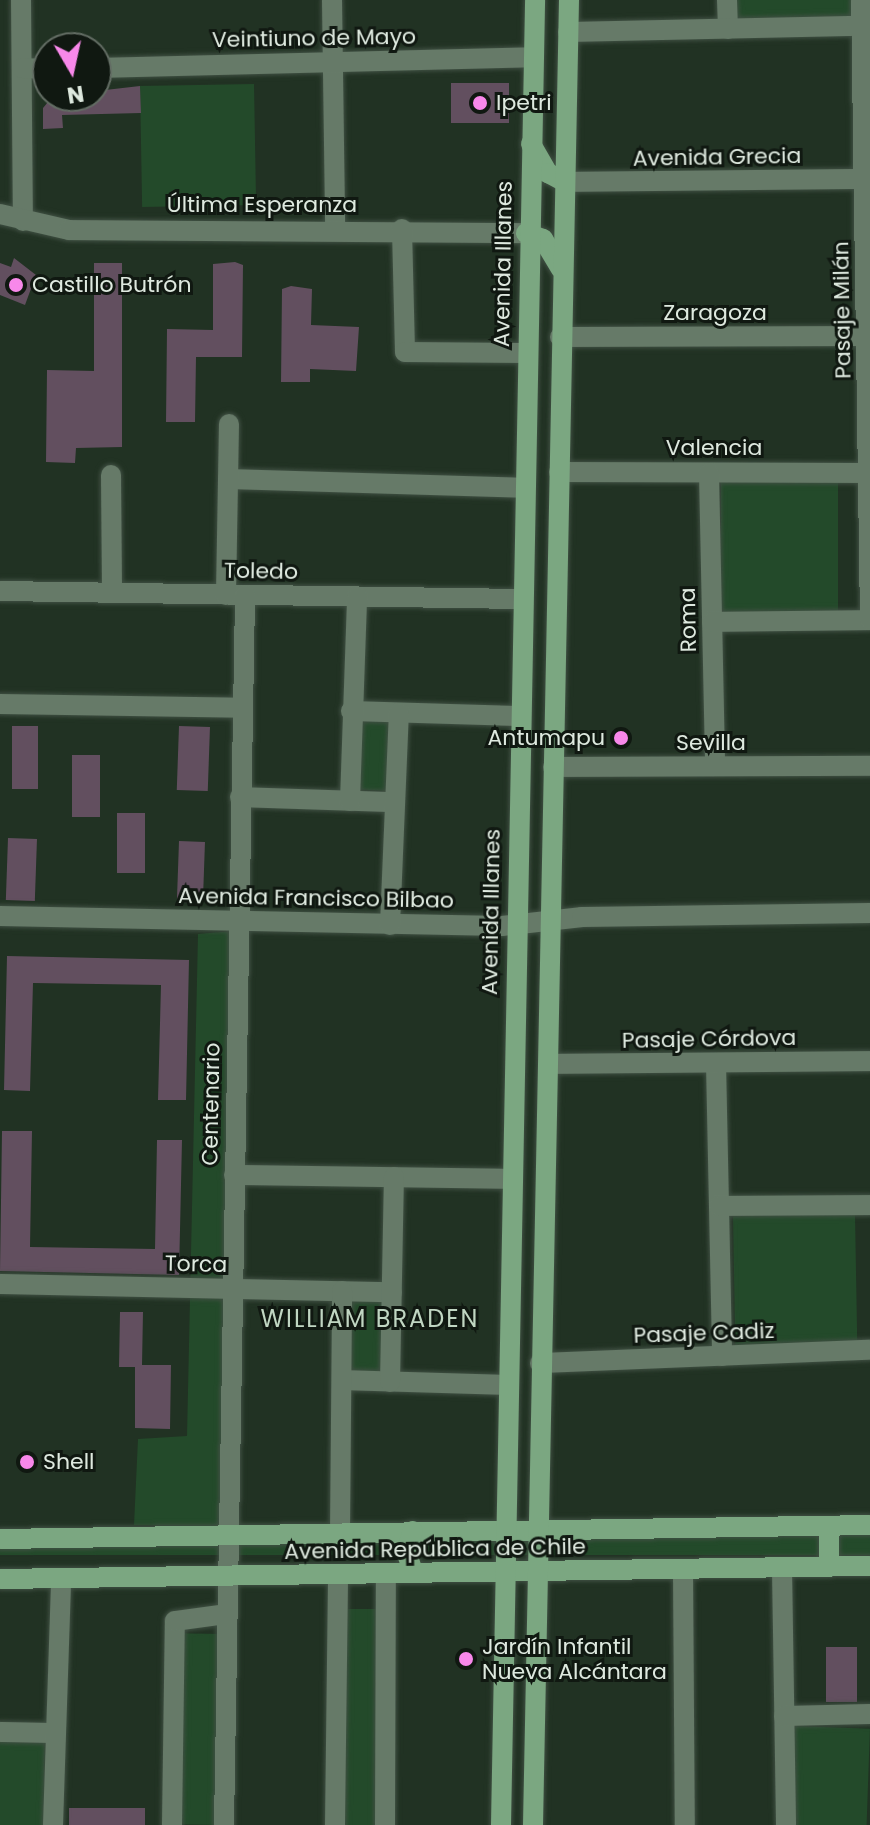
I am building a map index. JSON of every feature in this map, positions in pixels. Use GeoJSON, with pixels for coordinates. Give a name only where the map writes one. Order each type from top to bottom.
{"type":"FeatureCollection","features":[{"type":"Feature","properties":{"kind":"main road","name":"Avenida Illanes"},"geometry":{"type":"LineString","coordinates":[[501,1825],[526,233],[535,0]]}},
{"type":"Feature","properties":{"kind":"main road"},"geometry":{"type":"LineString","coordinates":[[533,1825],[569,0]]}},
{"type":"Feature","properties":{"kind":"main road"},"geometry":{"type":"LineString","coordinates":[[532,85],[567,83]]}},
{"type":"Feature","properties":{"kind":"main road"},"geometry":{"type":"LineString","coordinates":[[529,141],[548,173],[565,182]]}},
{"type":"Feature","properties":{"kind":"main road"},"geometry":{"type":"LineString","coordinates":[[526,233],[543,239],[562,272]]}},
{"type":"Feature","properties":{"kind":"main road"},"geometry":{"type":"LineString","coordinates":[[525,343],[560,337]]}},
{"type":"Feature","properties":{"kind":"main road","name":"Avenida República de Chile"},"geometry":{"type":"LineString","coordinates":[[0,1539],[870,1525]]}},
{"type":"Feature","properties":{"kind":"main road"},"geometry":{"type":"LineString","coordinates":[[829,1526],[829,1567]]}},
{"type":"Feature","properties":{"kind":"main road"},"geometry":{"type":"LineString","coordinates":[[413,1531],[406,1551],[413,1572]]}},
{"type":"Feature","properties":{"kind":"main road","name":"Avenida República de Chile"},"geometry":{"type":"LineString","coordinates":[[0,1579],[870,1566]]}},
{"type":"Feature","properties":{"kind":"street"},"geometry":{"type":"LineString","coordinates":[[21,0],[23,221]]}},
{"type":"Feature","properties":{"kind":"street"},"geometry":{"type":"LineString","coordinates":[[332,0],[335,227]]}},
{"type":"Feature","properties":{"kind":"street"},"geometry":{"type":"LineString","coordinates":[[727,0],[728,29]]}},
{"type":"Feature","properties":{"kind":"street","name":"Pasaje Milán"},"geometry":{"type":"LineString","coordinates":[[861,0],[867,179],[870,620]]}},
{"type":"Feature","properties":{"kind":"street"},"geometry":{"type":"LineString","coordinates":[[568,32],[861,26]]}},
{"type":"Feature","properties":{"kind":"street","name":"Veintiuno de Mayo"},"geometry":{"type":"LineString","coordinates":[[112,68],[533,57]]}},
{"type":"Feature","properties":{"kind":"street"},"geometry":{"type":"LineString","coordinates":[[22,68],[32,68]]}},
{"type":"Feature","properties":{"kind":"street","name":"Avenida Grecia"},"geometry":{"type":"LineString","coordinates":[[565,182],[867,179]]}},
{"type":"Feature","properties":{"kind":"street","name":"Última Esperanza"},"geometry":{"type":"LineString","coordinates":[[0,214],[76,230],[335,227],[526,233]]}},
{"type":"Feature","properties":{"kind":"street"},"geometry":{"type":"LineString","coordinates":[[402,229],[405,352],[525,343]]}},
{"type":"Feature","properties":{"kind":"street","name":"Zaragoza"},"geometry":{"type":"LineString","coordinates":[[560,337],[868,336]]}},
{"type":"Feature","properties":{"kind":"street","name":"Centenario"},"geometry":{"type":"LineString","coordinates":[[224,1825],[243,708],[228,479],[229,424]]}},
{"type":"Feature","properties":{"kind":"street","name":"Valencia"},"geometry":{"type":"LineString","coordinates":[[559,472],[869,473]]}},
{"type":"Feature","properties":{"kind":"street","name":"Roma"},"geometry":{"type":"LineString","coordinates":[[709,473],[715,766]]}},
{"type":"Feature","properties":{"kind":"street"},"geometry":{"type":"LineString","coordinates":[[111,475],[112,593]]}},
{"type":"Feature","properties":{"kind":"street"},"geometry":{"type":"LineString","coordinates":[[228,479],[523,488]]}},
{"type":"Feature","properties":{"kind":"street","name":"Toledo"},"geometry":{"type":"LineString","coordinates":[[0,591],[521,599]]}},
{"type":"Feature","properties":{"kind":"street"},"geometry":{"type":"LineString","coordinates":[[350,801],[357,597]]}},
{"type":"Feature","properties":{"kind":"street"},"geometry":{"type":"LineString","coordinates":[[712,622],[870,620]]}},
{"type":"Feature","properties":{"kind":"street"},"geometry":{"type":"LineString","coordinates":[[0,704],[243,708]]}},
{"type":"Feature","properties":{"kind":"street"},"geometry":{"type":"LineString","coordinates":[[351,711],[518,716]]}},
{"type":"Feature","properties":{"kind":"street"},"geometry":{"type":"LineString","coordinates":[[390,925],[399,713]]}},
{"type":"Feature","properties":{"kind":"street","name":"Sevilla"},"geometry":{"type":"LineString","coordinates":[[553,767],[870,766]]}},
{"type":"Feature","properties":{"kind":"street"},"geometry":{"type":"LineString","coordinates":[[240,797],[394,802]]}},
{"type":"Feature","properties":{"kind":"street","name":"Avenida Francisco Bilbao"},"geometry":{"type":"LineString","coordinates":[[0,916],[516,925],[551,920],[870,913]]}},
{"type":"Feature","properties":{"kind":"street","name":"Pasaje Córdova"},"geometry":{"type":"LineString","coordinates":[[548,1064],[870,1061]]}},
{"type":"Feature","properties":{"kind":"street"},"geometry":{"type":"LineString","coordinates":[[716,1063],[722,1356]]}},
{"type":"Feature","properties":{"kind":"street"},"geometry":{"type":"LineString","coordinates":[[234,1175],[511,1179]]}},
{"type":"Feature","properties":{"kind":"street"},"geometry":{"type":"LineString","coordinates":[[390,1382],[394,1177]]}},
{"type":"Feature","properties":{"kind":"street"},"geometry":{"type":"LineString","coordinates":[[719,1206],[870,1205]]}},
{"type":"Feature","properties":{"kind":"street","name":"Torca"},"geometry":{"type":"LineString","coordinates":[[0,1284],[392,1292]]}},
{"type":"Feature","properties":{"kind":"street"},"geometry":{"type":"LineString","coordinates":[[340,1533],[342,1291]]}},
{"type":"Feature","properties":{"kind":"street","name":"Pasaje Cadiz"},"geometry":{"type":"LineString","coordinates":[[540,1363],[870,1350]]}},
{"type":"Feature","properties":{"kind":"street"},"geometry":{"type":"LineString","coordinates":[[342,1380],[508,1385]]}},
{"type":"Feature","properties":{"kind":"street"},"geometry":{"type":"LineString","coordinates":[[782,1568],[786,1825]]}},
{"type":"Feature","properties":{"kind":"street"},"geometry":{"type":"LineString","coordinates":[[683,1569],[685,1825]]}},
{"type":"Feature","properties":{"kind":"street"},"geometry":{"type":"LineString","coordinates":[[385,1825],[386,1573]]}},
{"type":"Feature","properties":{"kind":"street"},"geometry":{"type":"LineString","coordinates":[[335,1825],[338,1574]]}},
{"type":"Feature","properties":{"kind":"street"},"geometry":{"type":"LineString","coordinates":[[53,1825],[61,1578]]}},
{"type":"Feature","properties":{"kind":"street"},"geometry":{"type":"LineString","coordinates":[[172,1825],[175,1621],[227,1614]]}},
{"type":"Feature","properties":{"kind":"street"},"geometry":{"type":"LineString","coordinates":[[784,1716],[870,1714]]}},
{"type":"Feature","properties":{"kind":"street"},"geometry":{"type":"LineString","coordinates":[[0,1732],[55,1733]]}},
{"type":"Feature","properties":{"kind":"green space"},"geometry":{"type":"Polygon","coordinates":[[[735,0],[851,0],[851,22],[735,22],[735,0]]]}},
{"type":"Feature","properties":{"kind":"green space"},"geometry":{"type":"Polygon","coordinates":[[[254,84],[256,205],[142,207],[140,86],[254,84]]]}},
{"type":"Feature","properties":{"kind":"green space"},"geometry":{"type":"Polygon","coordinates":[[[721,481],[838,481],[838,617],[721,617],[721,481]]]}},
{"type":"Feature","properties":{"kind":"green space"},"geometry":{"type":"Polygon","coordinates":[[[355,706],[398,708],[394,791],[351,789],[355,706]]]}},
{"type":"Feature","properties":{"kind":"green space"},"geometry":{"type":"Polygon","coordinates":[[[233,931],[222,1526],[134,1525],[138,1439],[187,1436],[198,934],[233,931]]]}},
{"type":"Feature","properties":{"kind":"green space"},"geometry":{"type":"Polygon","coordinates":[[[855,1214],[857,1344],[735,1346],[733,1216],[855,1214]]]}},
{"type":"Feature","properties":{"kind":"green space"},"geometry":{"type":"Polygon","coordinates":[[[347,1297],[385,1298],[382,1379],[344,1378],[347,1297]]]}},
{"type":"Feature","properties":{"kind":"green space"},"geometry":{"type":"Polygon","coordinates":[[[0,1532],[870,1532],[870,1555],[0,1555],[0,1532]]]}},
{"type":"Feature","properties":{"kind":"green space"},"geometry":{"type":"Polygon","coordinates":[[[341,1609],[382,1609],[382,1825],[341,1825],[341,1609]]]}},
{"type":"Feature","properties":{"kind":"green space"},"geometry":{"type":"Polygon","coordinates":[[[176,1633],[223,1634],[220,1825],[173,1824],[176,1633]]]}},
{"type":"Feature","properties":{"kind":"green space"},"geometry":{"type":"Polygon","coordinates":[[[794,1726],[870,1729],[867,1825],[791,1825],[794,1726]]]}},
{"type":"Feature","properties":{"kind":"green space"},"geometry":{"type":"Polygon","coordinates":[[[0,1742],[45,1743],[44,1825],[0,1825],[0,1742]]]}},
{"type":"Feature","properties":{"kind":"building","name":"Ipetri"},"geometry":{"type":"Polygon","coordinates":[[[451,83],[509,83],[509,123],[451,123],[451,83]]]}},
{"type":"Feature","properties":{"kind":"building"},"geometry":{"type":"Polygon","coordinates":[[[140,86],[141,113],[62,115],[63,128],[43,129],[43,112],[112,112],[112,89],[140,86]]]}},
{"type":"Feature","properties":{"kind":"building","name":"Castillo Butrón"},"geometry":{"type":"Polygon","coordinates":[[[14,258],[36,275],[25,305],[0,295],[0,263],[11,267],[14,258]]]}},
{"type":"Feature","properties":{"kind":"building"},"geometry":{"type":"Polygon","coordinates":[[[235,262],[243,265],[242,357],[196,357],[195,422],[166,422],[167,329],[213,330],[213,264],[235,262]]]}},
{"type":"Feature","properties":{"kind":"building"},"geometry":{"type":"Polygon","coordinates":[[[94,263],[122,263],[122,447],[76,448],[75,463],[46,462],[47,370],[94,371],[94,263]]]}},
{"type":"Feature","properties":{"kind":"building"},"geometry":{"type":"Polygon","coordinates":[[[291,286],[312,289],[311,325],[359,327],[356,371],[310,369],[310,382],[281,382],[282,289],[291,286]]]}},
{"type":"Feature","properties":{"kind":"building"},"geometry":{"type":"Polygon","coordinates":[[[12,726],[38,726],[38,789],[12,789],[12,726]]]}},
{"type":"Feature","properties":{"kind":"building"},"geometry":{"type":"Polygon","coordinates":[[[179,726],[210,727],[208,791],[177,790],[179,726]]]}},
{"type":"Feature","properties":{"kind":"building"},"geometry":{"type":"Polygon","coordinates":[[[72,755],[100,755],[100,817],[72,817],[72,755]]]}},
{"type":"Feature","properties":{"kind":"building"},"geometry":{"type":"Polygon","coordinates":[[[117,813],[145,813],[145,873],[117,873],[117,813]]]}},
{"type":"Feature","properties":{"kind":"building"},"geometry":{"type":"Polygon","coordinates":[[[8,838],[37,839],[35,901],[6,900],[8,838]]]}},
{"type":"Feature","properties":{"kind":"building"},"geometry":{"type":"Polygon","coordinates":[[[179,841],[205,842],[203,903],[177,902],[179,841]]]}},
{"type":"Feature","properties":{"kind":"building"},"geometry":{"type":"Polygon","coordinates":[[[7,956],[189,960],[186,1100],[158,1100],[161,985],[33,983],[30,1091],[4,1090],[7,956]]]}},
{"type":"Feature","properties":{"kind":"building"},"geometry":{"type":"Polygon","coordinates":[[[2,1131],[32,1131],[30,1247],[155,1249],[157,1140],[182,1140],[179,1275],[0,1271],[2,1131]]]}},
{"type":"Feature","properties":{"kind":"building"},"geometry":{"type":"Polygon","coordinates":[[[120,1312],[143,1312],[142,1365],[171,1365],[170,1429],[135,1428],[135,1367],[119,1367],[120,1312]]]}},
{"type":"Feature","properties":{"kind":"building"},"geometry":{"type":"Polygon","coordinates":[[[826,1647],[857,1647],[857,1702],[826,1702],[826,1647]]]}},
{"type":"Feature","properties":{"kind":"building"},"geometry":{"type":"Polygon","coordinates":[[[69,1808],[145,1808],[145,1825],[69,1825],[69,1808]]]}},
{"type":"Feature","properties":{"kind":"place","name":"Ipetri"},"geometry":{"type":"Point","coordinates":[480,103]}},
{"type":"Feature","properties":{"kind":"place","name":"Castillo Butrón"},"geometry":{"type":"Point","coordinates":[16,285]}},
{"type":"Feature","properties":{"kind":"place","name":"Antumapu"},"geometry":{"type":"Point","coordinates":[621,738]}},
{"type":"Feature","properties":{"kind":"place","name":"Shell"},"geometry":{"type":"Point","coordinates":[27,1462]}},
{"type":"Feature","properties":{"kind":"place","name":"Jardín Infantil Nueva Alcántara"},"geometry":{"type":"Point","coordinates":[466,1659]}},
{"type":"Feature","properties":{"kind":"district","name":"WILLIAM BRADEN"},"geometry":{"type":"Point","coordinates":[370,1319]}}]}
